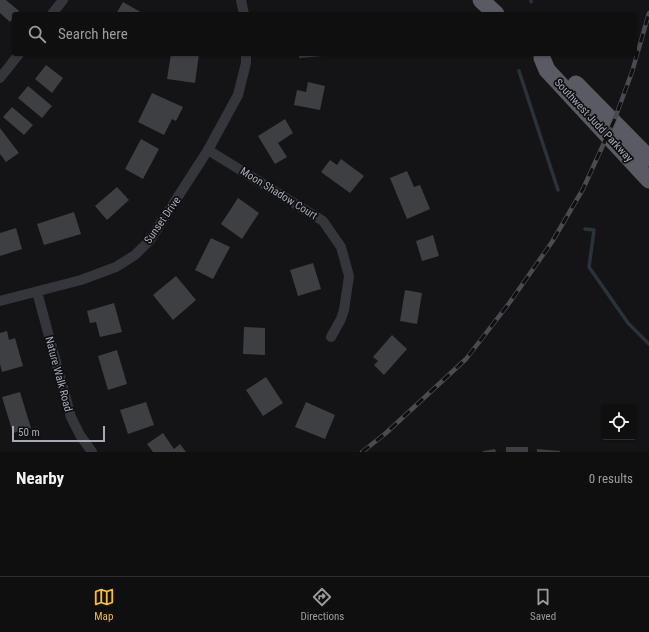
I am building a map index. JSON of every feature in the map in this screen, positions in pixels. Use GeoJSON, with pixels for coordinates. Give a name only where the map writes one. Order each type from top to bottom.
{"type":"FeatureCollection","features":[{"type":"Feature","properties":{"kind":"highway"},"geometry":{"type":"LineString","coordinates":[[481,0],[494,12]]}},
{"type":"Feature","properties":{"kind":"highway","name":"Southwest Judd Parkway"},"geometry":{"type":"LineString","coordinates":[[540,56],[555,64],[649,158]]}},
{"type":"Feature","properties":{"kind":"highway","name":"Southwest Judd Parkway"},"geometry":{"type":"LineString","coordinates":[[540,56],[547,70],[649,180]]}},
{"type":"Feature","properties":{"kind":"street"},"geometry":{"type":"LineString","coordinates":[[54,12],[63,0]]}},
{"type":"Feature","properties":{"kind":"street"},"geometry":{"type":"LineString","coordinates":[[241,0],[244,12]]}},
{"type":"Feature","properties":{"kind":"street"},"geometry":{"type":"LineString","coordinates":[[0,78],[18,56]]}},
{"type":"Feature","properties":{"kind":"street","name":"Sunset Drive"},"geometry":{"type":"LineString","coordinates":[[0,301],[81,280],[116,267],[134,255],[150,240],[208,150],[238,95],[246,63],[246,56]]}},
{"type":"Feature","properties":{"kind":"street","name":"Moon Shadow Court"},"geometry":{"type":"LineString","coordinates":[[208,150],[323,221],[341,247],[350,276],[344,310],[341,319],[331,337]]}},
{"type":"Feature","properties":{"kind":"street","name":"Nature Walk Road"},"geometry":{"type":"LineString","coordinates":[[37,292],[71,417],[80,435],[92,452]]}},
{"type":"Feature","properties":{"kind":"building"},"geometry":{"type":"Polygon","coordinates":[[[0,0],[6,0],[19,11],[12,12],[12,20],[10,22],[0,13],[0,0]]]}},
{"type":"Feature","properties":{"kind":"building"},"geometry":{"type":"Polygon","coordinates":[[[123,2],[140,12],[117,12],[123,2]]]}},
{"type":"Feature","properties":{"kind":"building"},"geometry":{"type":"Polygon","coordinates":[[[171,56],[199,56],[195,83],[167,79],[171,56]]]}},
{"type":"Feature","properties":{"kind":"building"},"geometry":{"type":"Polygon","coordinates":[[[299,56],[323,56],[299,58],[299,56]]]}},
{"type":"Feature","properties":{"kind":"building"},"geometry":{"type":"Polygon","coordinates":[[[46,65],[63,78],[52,93],[35,79],[46,65]]]}},
{"type":"Feature","properties":{"kind":"building"},"geometry":{"type":"Polygon","coordinates":[[[308,82],[325,86],[320,110],[294,105],[297,90],[306,92],[308,82]]]}},
{"type":"Feature","properties":{"kind":"building"},"geometry":{"type":"Polygon","coordinates":[[[28,86],[52,106],[42,118],[18,98],[28,86]]]}},
{"type":"Feature","properties":{"kind":"building"},"geometry":{"type":"Polygon","coordinates":[[[152,93],[183,107],[176,121],[172,119],[164,135],[138,122],[152,93]]]}},
{"type":"Feature","properties":{"kind":"building"},"geometry":{"type":"Polygon","coordinates":[[[12,107],[33,125],[24,135],[3,117],[12,107]]]}},
{"type":"Feature","properties":{"kind":"building"},"geometry":{"type":"Polygon","coordinates":[[[285,119],[293,133],[278,143],[287,157],[275,164],[258,136],[285,119]]]}},
{"type":"Feature","properties":{"kind":"building"},"geometry":{"type":"Polygon","coordinates":[[[0,128],[19,153],[6,162],[0,154],[0,128]]]}},
{"type":"Feature","properties":{"kind":"building"},"geometry":{"type":"Polygon","coordinates":[[[141,139],[159,149],[143,179],[125,169],[141,139]]]}},
{"type":"Feature","properties":{"kind":"building"},"geometry":{"type":"Polygon","coordinates":[[[341,159],[364,176],[350,193],[321,172],[330,160],[337,165],[341,159]]]}},
{"type":"Feature","properties":{"kind":"building"},"geometry":{"type":"Polygon","coordinates":[[[407,171],[414,187],[420,185],[430,209],[407,219],[390,178],[407,171]]]}},
{"type":"Feature","properties":{"kind":"building"},"geometry":{"type":"Polygon","coordinates":[[[117,187],[129,200],[107,220],[95,206],[117,187]]]}},
{"type":"Feature","properties":{"kind":"building"},"geometry":{"type":"Polygon","coordinates":[[[238,198],[259,213],[242,239],[221,224],[238,198]]]}},
{"type":"Feature","properties":{"kind":"building"},"geometry":{"type":"Polygon","coordinates":[[[74,212],[81,234],[44,245],[37,224],[74,212]]]}},
{"type":"Feature","properties":{"kind":"building"},"geometry":{"type":"Polygon","coordinates":[[[16,228],[22,249],[0,256],[0,233],[16,228]]]}},
{"type":"Feature","properties":{"kind":"building"},"geometry":{"type":"Polygon","coordinates":[[[433,235],[439,256],[422,261],[416,241],[433,235]]]}},
{"type":"Feature","properties":{"kind":"building"},"geometry":{"type":"Polygon","coordinates":[[[211,238],[230,247],[213,279],[195,270],[211,238]]]}},
{"type":"Feature","properties":{"kind":"building"},"geometry":{"type":"Polygon","coordinates":[[[313,263],[321,289],[298,296],[290,270],[313,263]]]}},
{"type":"Feature","properties":{"kind":"building"},"geometry":{"type":"Polygon","coordinates":[[[176,276],[196,300],[173,320],[153,295],[176,276]]]}},
{"type":"Feature","properties":{"kind":"building"},"geometry":{"type":"Polygon","coordinates":[[[405,290],[422,293],[417,324],[400,321],[405,290]]]}},
{"type":"Feature","properties":{"kind":"building"},"geometry":{"type":"Polygon","coordinates":[[[114,303],[122,332],[100,337],[96,322],[90,323],[87,311],[114,303]]]}},
{"type":"Feature","properties":{"kind":"building"},"geometry":{"type":"Polygon","coordinates":[[[244,327],[265,328],[265,355],[243,354],[244,327]]]}},
{"type":"Feature","properties":{"kind":"building"},"geometry":{"type":"Polygon","coordinates":[[[7,331],[9,340],[15,338],[23,366],[2,372],[0,364],[0,333],[7,331]]]}},
{"type":"Feature","properties":{"kind":"building"},"geometry":{"type":"Polygon","coordinates":[[[392,335],[407,349],[384,375],[374,365],[378,361],[373,357],[392,335]]]}},
{"type":"Feature","properties":{"kind":"building"},"geometry":{"type":"Polygon","coordinates":[[[117,350],[127,384],[108,390],[98,356],[117,350]]]}},
{"type":"Feature","properties":{"kind":"building"},"geometry":{"type":"Polygon","coordinates":[[[266,377],[283,403],[263,416],[246,390],[266,377]]]}},
{"type":"Feature","properties":{"kind":"building"},"geometry":{"type":"Polygon","coordinates":[[[20,392],[31,428],[13,433],[2,397],[20,392]]]}},
{"type":"Feature","properties":{"kind":"building"},"geometry":{"type":"Polygon","coordinates":[[[146,402],[154,425],[128,434],[120,410],[146,402]]]}},
{"type":"Feature","properties":{"kind":"building"},"geometry":{"type":"Polygon","coordinates":[[[306,402],[335,415],[325,439],[295,427],[306,402]]]}},
{"type":"Feature","properties":{"kind":"building"},"geometry":{"type":"Polygon","coordinates":[[[163,433],[174,449],[180,444],[186,452],[153,452],[147,444],[163,433]]]}},
{"type":"Feature","properties":{"kind":"building"},"geometry":{"type":"Polygon","coordinates":[[[506,447],[528,447],[528,452],[506,452],[506,447]]]}},
{"type":"Feature","properties":{"kind":"building"},"geometry":{"type":"Polygon","coordinates":[[[495,449],[496,452],[483,452],[483,451],[495,449]]]}},
{"type":"Feature","properties":{"kind":"building"},"geometry":{"type":"Polygon","coordinates":[[[537,449],[560,451],[560,452],[537,452],[537,449]]]}},
{"type":"Feature","properties":{"kind":"waterway"},"geometry":{"type":"LineString","coordinates":[[519,71],[558,190]]}},
{"type":"Feature","properties":{"kind":"waterway"},"geometry":{"type":"LineString","coordinates":[[585,229],[594,230],[589,267],[628,323],[649,344]]}},
{"type":"Feature","properties":{"kind":"railway"},"geometry":{"type":"LineString","coordinates":[[637,55],[649,13]]}},
{"type":"Feature","properties":{"kind":"railway"},"geometry":{"type":"LineString","coordinates":[[362,452],[386,433],[466,359],[510,302],[552,242],[583,189],[614,121],[637,56]]}}]}
